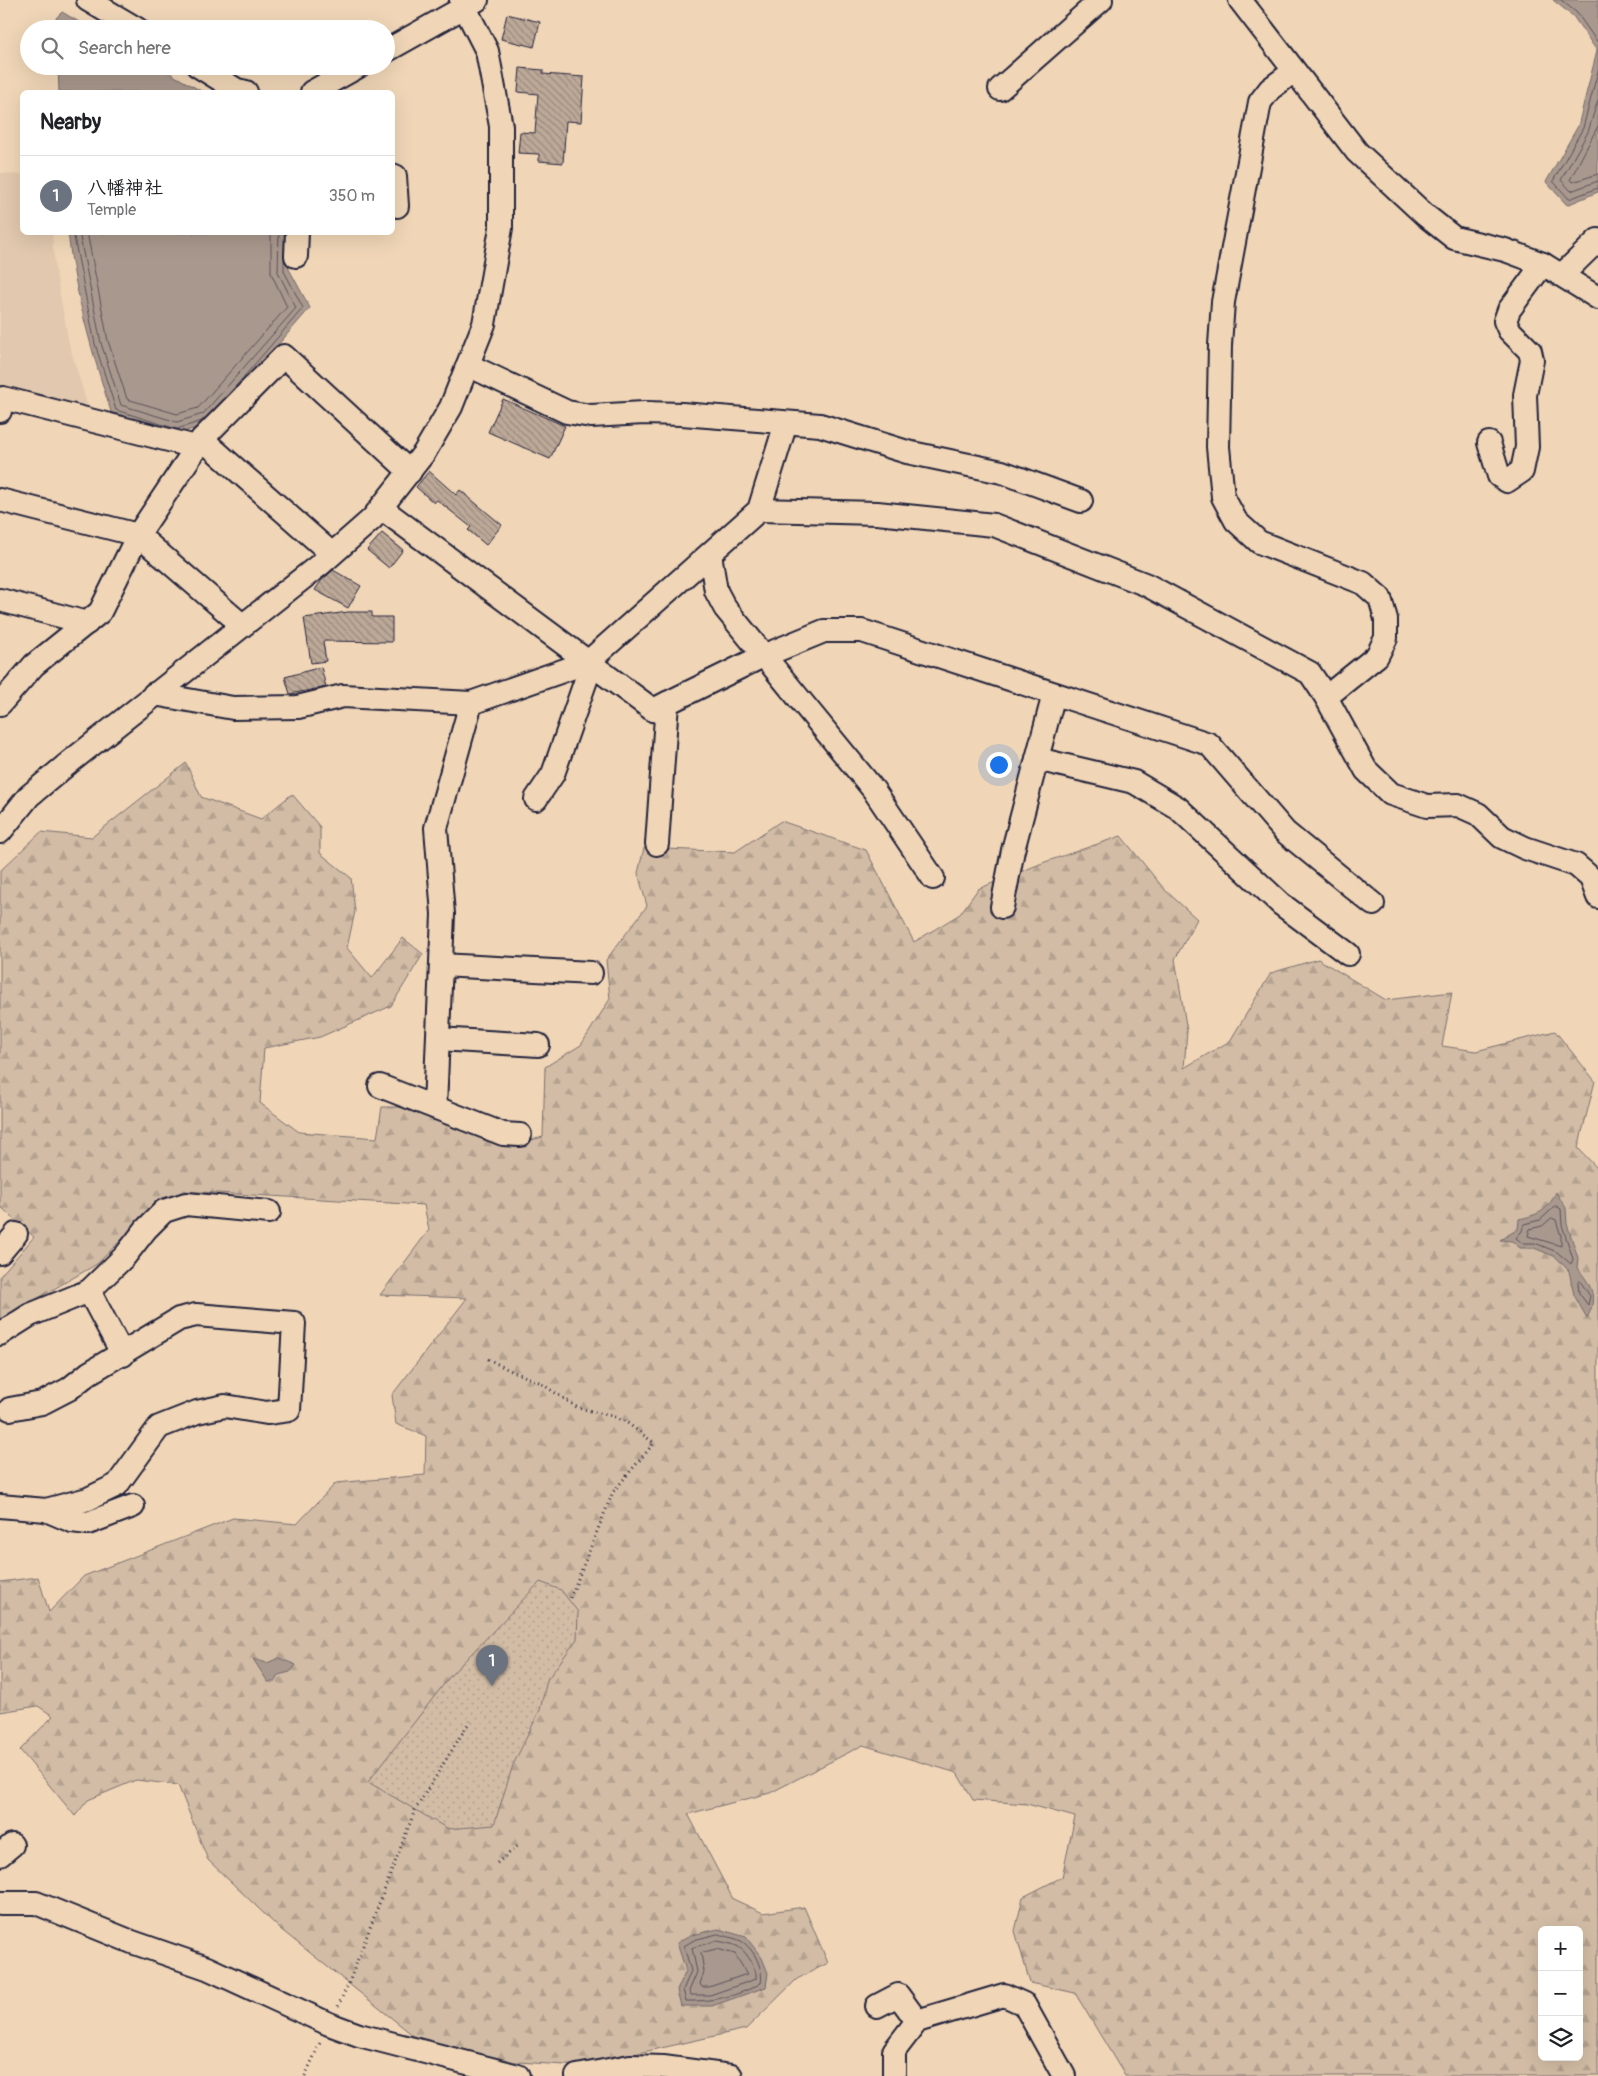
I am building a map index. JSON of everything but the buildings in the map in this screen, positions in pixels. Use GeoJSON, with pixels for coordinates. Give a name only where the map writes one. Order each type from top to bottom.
{"type":"FeatureCollection","features":[{"type":"Feature","properties":{"kind":"street"},"geometry":{"type":"LineString","coordinates":[[88,0],[122,20]]}},
{"type":"Feature","properties":{"kind":"street"},"geometry":{"type":"LineString","coordinates":[[1000,88],[1101,0]]}},
{"type":"Feature","properties":{"kind":"street"},"geometry":{"type":"LineString","coordinates":[[1240,0],[1357,152],[1425,215],[1454,238],[1506,250],[1553,270],[1598,298]]}},
{"type":"Feature","properties":{"kind":"street"},"geometry":{"type":"LineString","coordinates":[[0,832],[29,796],[154,694],[332,554],[372,519],[424,453],[451,406],[484,324],[501,228],[501,126],[487,51],[467,2],[395,46]]}},
{"type":"Feature","properties":{"kind":"street"},"geometry":{"type":"LineString","coordinates":[[1294,70],[1270,88],[1260,102],[1223,302],[1220,345],[1218,447],[1223,497],[1236,521],[1259,542],[1363,583],[1380,598],[1386,619],[1386,638],[1377,656],[1326,697]]}},
{"type":"Feature","properties":{"kind":"street"},"geometry":{"type":"LineString","coordinates":[[213,75],[237,90]]}},
{"type":"Feature","properties":{"kind":"street"},"geometry":{"type":"LineString","coordinates":[[316,90],[343,75]]}},
{"type":"Feature","properties":{"kind":"street"},"geometry":{"type":"LineString","coordinates":[[395,176],[398,206]]}},
{"type":"Feature","properties":{"kind":"street"},"geometry":{"type":"LineString","coordinates":[[296,256],[297,235]]}},
{"type":"Feature","properties":{"kind":"street"},"geometry":{"type":"LineString","coordinates":[[1490,443],[1499,476],[1507,481],[1522,471],[1527,447],[1525,394],[1532,360],[1530,351],[1509,330],[1505,321],[1508,310],[1553,270],[1598,240]]}},
{"type":"Feature","properties":{"kind":"street"},"geometry":{"type":"LineString","coordinates":[[0,704],[34,665],[100,612],[138,535],[199,443],[284,356],[410,472]]}},
{"type":"Feature","properties":{"kind":"street"},"geometry":{"type":"LineString","coordinates":[[468,365],[567,412],[591,416],[644,412],[820,425],[907,452],[1002,472],[1081,501]]}},
{"type":"Feature","properties":{"kind":"street"},"geometry":{"type":"LineString","coordinates":[[0,411],[3,398],[199,443],[332,554]]}},
{"type":"Feature","properties":{"kind":"street"},"geometry":{"type":"LineString","coordinates":[[154,694],[233,708],[298,707],[343,696],[471,703],[588,662],[759,510],[786,422]]}},
{"type":"Feature","properties":{"kind":"street"},"geometry":{"type":"LineString","coordinates":[[0,500],[138,535],[242,625]]}},
{"type":"Feature","properties":{"kind":"street"},"geometry":{"type":"LineString","coordinates":[[382,508],[653,710],[764,656],[824,631],[862,631],[1209,744],[1285,832],[1373,904]]}},
{"type":"Feature","properties":{"kind":"street"},"geometry":{"type":"LineString","coordinates":[[759,510],[877,513],[994,525],[1147,585],[1310,673],[1326,697],[1366,770],[1391,794],[1427,806],[1458,805],[1478,814],[1502,837],[1525,848],[1576,865],[1591,878],[1598,897]]}},
{"type":"Feature","properties":{"kind":"street"},"geometry":{"type":"LineString","coordinates":[[710,554],[716,591],[724,608],[873,789],[933,878]]}},
{"type":"Feature","properties":{"kind":"street"},"geometry":{"type":"LineString","coordinates":[[0,600],[87,623]]}},
{"type":"Feature","properties":{"kind":"street"},"geometry":{"type":"LineString","coordinates":[[536,799],[553,774],[587,677],[588,662]]}},
{"type":"Feature","properties":{"kind":"street"},"geometry":{"type":"LineString","coordinates":[[1002,907],[1014,850],[1054,694]]}},
{"type":"Feature","properties":{"kind":"street"},"geometry":{"type":"LineString","coordinates":[[435,1107],[443,914],[436,828],[471,703]]}},
{"type":"Feature","properties":{"kind":"street"},"geometry":{"type":"LineString","coordinates":[[657,844],[666,703]]}},
{"type":"Feature","properties":{"kind":"street"},"geometry":{"type":"LineString","coordinates":[[1037,759],[1134,782],[1178,808],[1281,904],[1348,954]]}},
{"type":"Feature","properties":{"kind":"street"},"geometry":{"type":"LineString","coordinates":[[441,965],[591,973]]}},
{"type":"Feature","properties":{"kind":"street"},"geometry":{"type":"LineString","coordinates":[[438,1039],[538,1045]]}},
{"type":"Feature","properties":{"kind":"street"},"geometry":{"type":"LineString","coordinates":[[380,1086],[503,1134],[520,1135]]}},
{"type":"Feature","properties":{"kind":"street"},"geometry":{"type":"LineString","coordinates":[[0,1334],[30,1315],[89,1291],[125,1256],[146,1229],[164,1211],[186,1204],[269,1212]]}},
{"type":"Feature","properties":{"kind":"street"},"geometry":{"type":"LineString","coordinates":[[0,1253],[16,1234]]}},
{"type":"Feature","properties":{"kind":"street"},"geometry":{"type":"LineString","coordinates":[[89,1291],[123,1355]]}},
{"type":"Feature","properties":{"kind":"street"},"geometry":{"type":"LineString","coordinates":[[10,1409],[42,1403],[69,1389],[89,1373],[123,1355],[179,1319],[196,1315],[294,1323],[290,1410],[267,1413],[225,1406],[197,1412],[159,1427],[116,1485],[88,1499],[46,1510]]}},
{"type":"Feature","properties":{"kind":"street"},"geometry":{"type":"LineString","coordinates":[[0,1506],[46,1510],[72,1521],[88,1523],[133,1506]]}},
{"type":"Feature","properties":{"kind":"street"},"geometry":{"type":"LineString","coordinates":[[0,1903],[36,1903],[132,1942],[207,1968],[269,1998],[337,2027],[518,2076]]}},
{"type":"Feature","properties":{"kind":"street"},"geometry":{"type":"LineString","coordinates":[[877,2006],[898,1995],[917,2021]]}},
{"type":"Feature","properties":{"kind":"street"},"geometry":{"type":"LineString","coordinates":[[894,2076],[894,2051],[917,2021],[1004,1995],[1024,2004],[1059,2074]]}},
{"type":"Feature","properties":{"kind":"street"},"geometry":{"type":"LineString","coordinates":[[577,2076],[630,2066],[664,2067],[732,2076]]}},
{"type":"Feature","properties":{"kind":"path"},"geometry":{"type":"LineString","coordinates":[[488,1359],[539,1382],[578,1408],[612,1416],[626,1422],[654,1443],[653,1447],[613,1492],[569,1601]]}},
{"type":"Feature","properties":{"kind":"path"},"geometry":{"type":"LineString","coordinates":[[348,1985],[415,1810],[470,1721]]}},
{"type":"Feature","properties":{"kind":"path"},"geometry":{"type":"LineString","coordinates":[[497,1863],[518,1846]]}},
{"type":"Feature","properties":{"kind":"shaded area"},"geometry":{"type":"Polygon","coordinates":[[[0,173],[20,175],[20,235],[52,235],[55,268],[69,343],[89,411],[0,385],[0,173]]]}},
{"type":"Feature","properties":{"kind":"green space"},"geometry":{"type":"Polygon","coordinates":[[[186,763],[201,797],[261,819],[292,794],[320,827],[320,853],[351,878],[355,911],[347,948],[372,978],[403,938],[423,954],[391,1006],[320,1037],[264,1048],[260,1103],[299,1132],[377,1138],[382,1107],[425,1107],[512,1145],[543,1137],[545,1067],[581,1045],[610,999],[606,960],[647,906],[638,873],[644,848],[735,852],[781,821],[866,850],[914,942],[960,914],[978,889],[1045,862],[1121,836],[1165,890],[1197,919],[1175,959],[1187,1031],[1184,1068],[1230,1041],[1271,973],[1318,959],[1386,1000],[1452,992],[1442,1046],[1476,1051],[1555,1031],[1595,1081],[1578,1148],[1598,1169],[1598,2076],[1125,2076],[1075,1993],[1030,1983],[1015,1931],[1023,1897],[1062,1877],[1075,1817],[1027,1804],[973,1800],[957,1773],[863,1745],[770,1793],[688,1814],[733,1899],[763,1913],[804,1907],[828,1963],[797,1979],[746,2029],[581,2066],[502,2061],[424,2044],[279,1928],[208,1860],[178,1785],[136,1780],[88,1800],[75,1816],[20,1750],[53,1716],[38,1706],[0,1712],[0,1582],[38,1577],[49,1612],[84,1576],[233,1518],[297,1524],[336,1483],[425,1475],[426,1436],[396,1424],[392,1395],[467,1298],[380,1295],[429,1230],[424,1205],[183,1191],[144,1217],[97,1264],[0,1320],[0,1276],[34,1237],[0,1206],[0,871],[41,832],[92,837],[186,763]]]}},
{"type":"Feature","properties":{"kind":"green space"},"geometry":{"type":"Polygon","coordinates":[[[540,1582],[561,1590],[578,1612],[577,1639],[547,1680],[540,1710],[513,1765],[494,1825],[448,1829],[368,1782],[451,1675],[540,1582]]]}},
{"type":"Feature","properties":{"kind":"water"},"geometry":{"type":"Polygon","coordinates":[[[1553,0],[1598,0],[1598,192],[1567,205],[1546,182],[1578,126],[1597,51],[1573,16],[1553,0]]]}},
{"type":"Feature","properties":{"kind":"water"},"geometry":{"type":"Polygon","coordinates":[[[62,12],[76,20],[56,20],[62,12]]]}},
{"type":"Feature","properties":{"kind":"water"},"geometry":{"type":"Polygon","coordinates":[[[58,75],[173,75],[199,90],[59,90],[58,75]]]}},
{"type":"Feature","properties":{"kind":"water"},"geometry":{"type":"Polygon","coordinates":[[[68,235],[290,235],[289,269],[310,308],[209,424],[177,434],[112,415],[80,302],[68,235]]]}},
{"type":"Feature","properties":{"kind":"water"},"geometry":{"type":"Polygon","coordinates":[[[1556,1192],[1566,1208],[1567,1224],[1578,1258],[1577,1268],[1592,1292],[1592,1304],[1587,1318],[1574,1295],[1569,1271],[1556,1257],[1534,1248],[1520,1248],[1512,1241],[1500,1240],[1518,1229],[1519,1219],[1537,1214],[1546,1208],[1556,1192]]]}},
{"type":"Feature","properties":{"kind":"water"},"geometry":{"type":"Polygon","coordinates":[[[279,1658],[296,1665],[290,1672],[278,1675],[275,1682],[268,1682],[253,1659],[267,1663],[279,1658]]]}},
{"type":"Feature","properties":{"kind":"water"},"geometry":{"type":"Polygon","coordinates":[[[718,1929],[746,1937],[762,1958],[768,1973],[766,1987],[712,2006],[681,2006],[677,1990],[686,1971],[677,1943],[692,1935],[718,1929]]]}},
{"type":"Feature","properties":{"kind":"place","name":"八幡神社"},"geometry":{"type":"Point","coordinates":[492,1686]}}]}
